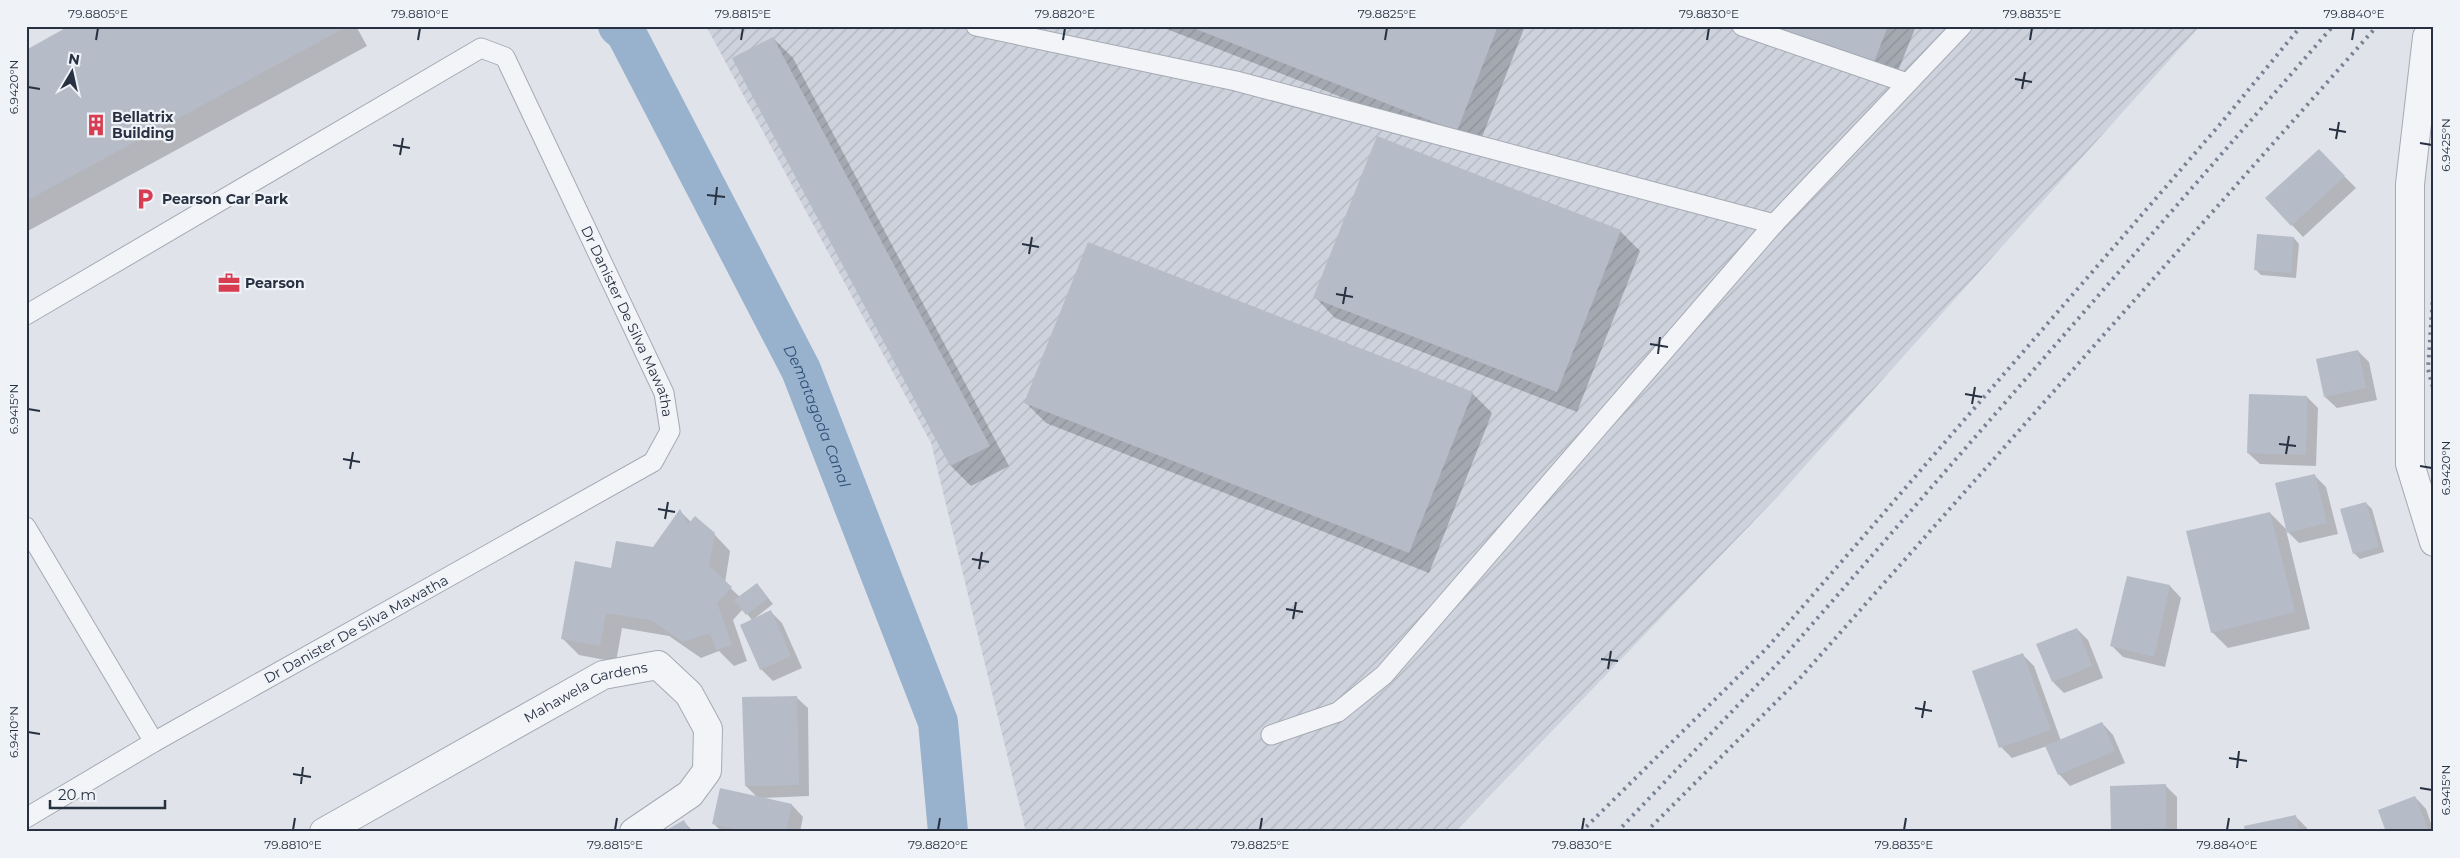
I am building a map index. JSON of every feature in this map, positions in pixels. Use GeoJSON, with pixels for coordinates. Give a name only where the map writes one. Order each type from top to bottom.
{"type":"FeatureCollection","features":[{"type":"Feature","properties":{"kind":"street"},"geometry":{"type":"LineString","coordinates":[[2427,38],[2410,184],[2410,464],[2434,542]]}},
{"type":"Feature","properties":{"kind":"street","name":"Mahawela Gardens"},"geometry":{"type":"LineString","coordinates":[[324,832],[603,675],[658,666],[689,694],[708,729],[708,771],[690,794],[634,832]]}},
{"type":"Feature","properties":{"kind":"lane"},"geometry":{"type":"LineString","coordinates":[[976,26],[1254,86],[1774,224]]}},
{"type":"Feature","properties":{"kind":"lane"},"geometry":{"type":"LineString","coordinates":[[1742,26],[1907,83]]}},
{"type":"Feature","properties":{"kind":"lane"},"geometry":{"type":"LineString","coordinates":[[1271,735],[1338,712],[1384,675],[1774,224],[1962,26]]}},
{"type":"Feature","properties":{"kind":"lane","name":"Dr Danister De Silva Mawatha"},"geometry":{"type":"LineString","coordinates":[[26,315],[481,48],[505,57],[664,393],[670,431],[653,462],[154,742],[26,818]]}},
{"type":"Feature","properties":{"kind":"lane"},"geometry":{"type":"LineString","coordinates":[[26,527],[154,742]]}},
{"type":"Feature","properties":{"kind":"shaded area"},"geometry":{"type":"Polygon","coordinates":[[[706,26],[2200,26],[1778,496],[1455,832],[1026,832],[931,443],[706,26]]]}},
{"type":"Feature","properties":{"kind":"building","name":"Bellatrix Building"},"geometry":{"type":"Polygon","coordinates":[[[69,26],[348,26],[26,201],[26,50],[69,26]]]}},
{"type":"Feature","properties":{"kind":"building"},"geometry":{"type":"Polygon","coordinates":[[[1188,26],[1498,26],[1457,131],[1188,26]]]}},
{"type":"Feature","properties":{"kind":"building"},"geometry":{"type":"Polygon","coordinates":[[[1767,26],[1888,26],[1872,67],[1767,26]]]}},
{"type":"Feature","properties":{"kind":"building"},"geometry":{"type":"Polygon","coordinates":[[[773,37],[990,446],[950,466],[732,58],[773,37]]]}},
{"type":"Feature","properties":{"kind":"building"},"geometry":{"type":"Polygon","coordinates":[[[1377,136],[1621,230],[1557,392],[1313,298],[1377,136]]]}},
{"type":"Feature","properties":{"kind":"building"},"geometry":{"type":"Polygon","coordinates":[[[2319,149],[2345,176],[2291,226],[2265,198],[2319,149]]]}},
{"type":"Feature","properties":{"kind":"building"},"geometry":{"type":"Polygon","coordinates":[[[2257,234],[2294,237],[2291,273],[2254,270],[2257,234]]]}},
{"type":"Feature","properties":{"kind":"building"},"geometry":{"type":"Polygon","coordinates":[[[1088,242],[1473,392],[1409,553],[1024,403],[1088,242]]]}},
{"type":"Feature","properties":{"kind":"building"},"geometry":{"type":"Polygon","coordinates":[[[2358,350],[2366,388],[2324,397],[2316,359],[2358,350]]]}},
{"type":"Feature","properties":{"kind":"building"},"geometry":{"type":"Polygon","coordinates":[[[2249,394],[2307,396],[2306,455],[2247,453],[2249,394]]]}},
{"type":"Feature","properties":{"kind":"building"},"geometry":{"type":"Polygon","coordinates":[[[2315,474],[2327,523],[2287,533],[2275,483],[2315,474]]]}},
{"type":"Feature","properties":{"kind":"building"},"geometry":{"type":"Polygon","coordinates":[[[2366,502],[2379,547],[2353,554],[2340,509],[2366,502]]]}},
{"type":"Feature","properties":{"kind":"building"},"geometry":{"type":"Polygon","coordinates":[[[680,509],[688,524],[695,516],[715,533],[709,566],[732,587],[717,603],[732,645],[716,650],[710,633],[683,642],[651,620],[606,613],[600,646],[561,639],[575,561],[611,568],[616,541],[653,547],[680,509]]]}},
{"type":"Feature","properties":{"kind":"building"},"geometry":{"type":"Polygon","coordinates":[[[2270,512],[2295,612],[2211,633],[2186,531],[2270,512]]]}},
{"type":"Feature","properties":{"kind":"building"},"geometry":{"type":"Polygon","coordinates":[[[2127,576],[2170,585],[2154,657],[2110,646],[2127,576]]]}},
{"type":"Feature","properties":{"kind":"building"},"geometry":{"type":"Polygon","coordinates":[[[757,583],[768,598],[746,615],[734,600],[757,583]]]}},
{"type":"Feature","properties":{"kind":"building"},"geometry":{"type":"Polygon","coordinates":[[[771,610],[791,656],[760,670],[740,625],[771,610]]]}},
{"type":"Feature","properties":{"kind":"building"},"geometry":{"type":"Polygon","coordinates":[[[2077,628],[2092,666],[2052,682],[2036,644],[2077,628]]]}},
{"type":"Feature","properties":{"kind":"building"},"geometry":{"type":"Polygon","coordinates":[[[2023,653],[2051,730],[1999,748],[1972,671],[2023,653]]]}},
{"type":"Feature","properties":{"kind":"building"},"geometry":{"type":"Polygon","coordinates":[[[797,696],[799,785],[745,786],[742,697],[797,696]]]}},
{"type":"Feature","properties":{"kind":"building"},"geometry":{"type":"Polygon","coordinates":[[[2102,722],[2115,751],[2058,775],[2045,746],[2102,722]]]}},
{"type":"Feature","properties":{"kind":"building"},"geometry":{"type":"Polygon","coordinates":[[[2166,784],[2166,828],[2111,830],[2110,786],[2166,784]]]}},
{"type":"Feature","properties":{"kind":"building"},"geometry":{"type":"Polygon","coordinates":[[[720,788],[792,804],[786,832],[749,832],[712,824],[720,788]]]}},
{"type":"Feature","properties":{"kind":"building"},"geometry":{"type":"Polygon","coordinates":[[[2415,796],[2429,832],[2386,832],[2378,810],[2415,796]]]}},
{"type":"Feature","properties":{"kind":"building"},"geometry":{"type":"Polygon","coordinates":[[[2296,815],[2299,832],[2245,832],[2244,826],[2296,815]]]}},
{"type":"Feature","properties":{"kind":"building"},"geometry":{"type":"Polygon","coordinates":[[[684,820],[690,832],[663,832],[684,820]]]}},
{"type":"Feature","properties":{"kind":"waterway","name":"Dematagoda Canal"},"geometry":{"type":"LineString","coordinates":[[618,26],[626,33],[801,370],[938,722],[948,832]]}},
{"type":"Feature","properties":{"kind":"railway"},"geometry":{"type":"LineString","coordinates":[[1581,832],[1766,649],[2222,122],[2301,26]]}},
{"type":"Feature","properties":{"kind":"railway"},"geometry":{"type":"LineString","coordinates":[[1617,832],[1781,660],[2333,26]]}},
{"type":"Feature","properties":{"kind":"railway"},"geometry":{"type":"LineString","coordinates":[[1646,832],[1801,677],[2377,26]]}},
{"type":"Feature","properties":{"kind":"railway"},"geometry":{"type":"LineString","coordinates":[[2434,280],[2428,369],[2434,392]]}},
{"type":"Feature","properties":{"kind":"place","name":"Bellatrix Building"},"geometry":{"type":"Point","coordinates":[96,125]}},
{"type":"Feature","properties":{"kind":"place","name":"Pearson Car Park"},"geometry":{"type":"Point","coordinates":[145,199]}},
{"type":"Feature","properties":{"kind":"place","name":"Pearson"},"geometry":{"type":"Point","coordinates":[229,283]}}]}
